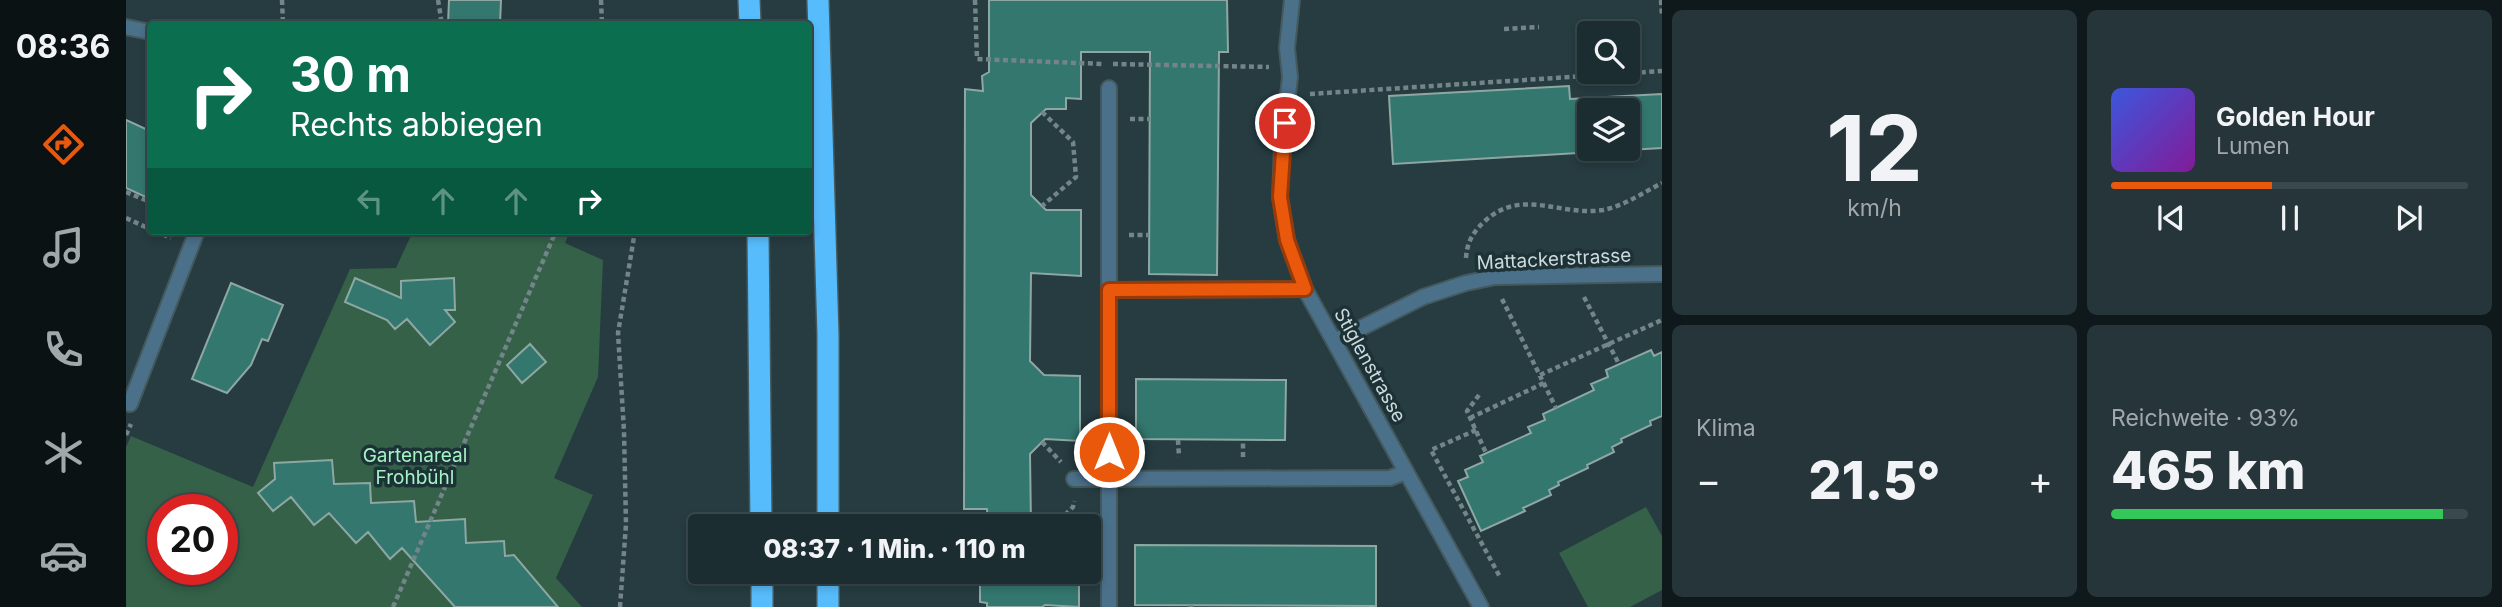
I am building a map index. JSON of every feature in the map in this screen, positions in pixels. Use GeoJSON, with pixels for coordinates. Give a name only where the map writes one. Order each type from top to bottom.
{"type":"FeatureCollection","features":[{"type":"Feature","properties":{"kind":"highway"},"geometry":{"type":"LineString","coordinates":[[749,0],[750,21]]}},
{"type":"Feature","properties":{"kind":"highway"},"geometry":{"type":"LineString","coordinates":[[818,0],[824,166],[828,514]]}},
{"type":"Feature","properties":{"kind":"highway"},"geometry":{"type":"LineString","coordinates":[[758,235],[761,514]]}},
{"type":"Feature","properties":{"kind":"highway"},"geometry":{"type":"LineString","coordinates":[[762,584],[762,607]]}},
{"type":"Feature","properties":{"kind":"highway"},"geometry":{"type":"LineString","coordinates":[[828,584],[828,607]]}},
{"type":"Feature","properties":{"kind":"street","name":"Stiglenstrasse"},"geometry":{"type":"LineString","coordinates":[[1292,0],[1287,48],[1290,77],[1282,146],[1280,197],[1287,240],[1305,289],[1481,607]]}},
{"type":"Feature","properties":{"kind":"street"},"geometry":{"type":"LineString","coordinates":[[126,27],[147,31]]}},
{"type":"Feature","properties":{"kind":"street"},"geometry":{"type":"LineString","coordinates":[[1109,88],[1109,607]]}},
{"type":"Feature","properties":{"kind":"street"},"geometry":{"type":"LineString","coordinates":[[130,404],[195,235]]}},
{"type":"Feature","properties":{"kind":"street","name":"Mattackerstrasse"},"geometry":{"type":"LineString","coordinates":[[1335,341],[1423,297],[1466,282],[1495,277],[1662,274]]}},
{"type":"Feature","properties":{"kind":"street"},"geometry":{"type":"LineString","coordinates":[[1109,290],[1305,289]]}},
{"type":"Feature","properties":{"kind":"street"},"geometry":{"type":"LineString","coordinates":[[1074,479],[1390,478],[1406,472]]}},
{"type":"Feature","properties":{"kind":"path"},"geometry":{"type":"LineString","coordinates":[[282,0],[283,21]]}},
{"type":"Feature","properties":{"kind":"path"},"geometry":{"type":"LineString","coordinates":[[438,0],[440,21]]}},
{"type":"Feature","properties":{"kind":"path"},"geometry":{"type":"LineString","coordinates":[[601,0],[602,21]]}},
{"type":"Feature","properties":{"kind":"path"},"geometry":{"type":"LineString","coordinates":[[975,0],[977,59],[1270,67]]}},
{"type":"Feature","properties":{"kind":"path"},"geometry":{"type":"LineString","coordinates":[[1661,0],[1662,16]]}},
{"type":"Feature","properties":{"kind":"path"},"geometry":{"type":"LineString","coordinates":[[1504,29],[1539,26]]}},
{"type":"Feature","properties":{"kind":"path"},"geometry":{"type":"LineString","coordinates":[[1306,94],[1662,71]]}},
{"type":"Feature","properties":{"kind":"path"},"geometry":{"type":"LineString","coordinates":[[1042,112],[1073,142],[1076,177],[1042,206]]}},
{"type":"Feature","properties":{"kind":"path"},"geometry":{"type":"LineString","coordinates":[[1466,258],[1474,231],[1490,216],[1511,205],[1543,204],[1573,211],[1605,210],[1662,183]]}},
{"type":"Feature","properties":{"kind":"path"},"geometry":{"type":"LineString","coordinates":[[126,192],[147,201]]}},
{"type":"Feature","properties":{"kind":"path"},"geometry":{"type":"LineString","coordinates":[[126,218],[147,228]]}},
{"type":"Feature","properties":{"kind":"path"},"geometry":{"type":"LineString","coordinates":[[393,607],[554,235]]}},
{"type":"Feature","properties":{"kind":"path"},"geometry":{"type":"LineString","coordinates":[[620,607],[626,524],[618,333],[634,235]]}},
{"type":"Feature","properties":{"kind":"path"},"geometry":{"type":"LineString","coordinates":[[1584,297],[1619,364]]}},
{"type":"Feature","properties":{"kind":"path"},"geometry":{"type":"LineString","coordinates":[[1502,298],[1556,408]]}},
{"type":"Feature","properties":{"kind":"path"},"geometry":{"type":"LineString","coordinates":[[1540,375],[1608,342],[1662,320]]}},
{"type":"Feature","properties":{"kind":"path"},"geometry":{"type":"LineString","coordinates":[[1470,418],[1544,383]]}},
{"type":"Feature","properties":{"kind":"path"},"geometry":{"type":"LineString","coordinates":[[1479,396],[1467,411],[1486,453]]}},
{"type":"Feature","properties":{"kind":"path"},"geometry":{"type":"LineString","coordinates":[[1476,430],[1431,450],[1500,577]]}},
{"type":"Feature","properties":{"kind":"green space","name":"Gartenareal Frohbühl"},"geometry":{"type":"Polygon","coordinates":[[[411,235],[568,235],[565,243],[603,260],[598,377],[554,478],[593,495],[556,578],[582,607],[126,607],[126,447],[131,436],[253,487],[350,269],[396,268],[411,235]]]}},
{"type":"Feature","properties":{"kind":"green space"},"geometry":{"type":"Polygon","coordinates":[[[1646,507],[1662,536],[1662,590],[1630,607],[1588,607],[1559,553],[1646,507]]]}},
{"type":"Feature","properties":{"kind":"building"},"geometry":{"type":"Polygon","coordinates":[[[449,0],[501,0],[500,21],[448,21],[449,0]]]}},
{"type":"Feature","properties":{"kind":"building"},"geometry":{"type":"Polygon","coordinates":[[[989,0],[1227,0],[1228,52],[1219,52],[1217,275],[1149,274],[1150,52],[1081,52],[1081,99],[1066,98],[1066,109],[1046,109],[1031,123],[1031,195],[1046,210],[1081,210],[1081,276],[1031,273],[1030,361],[1044,375],[1080,376],[1080,441],[1045,439],[1030,454],[1031,514],[987,514],[987,509],[964,509],[965,89],[983,91],[982,76],[989,72],[989,0]]]}},
{"type":"Feature","properties":{"kind":"building"},"geometry":{"type":"Polygon","coordinates":[[[1569,86],[1570,99],[1577,99],[1577,153],[1393,164],[1389,96],[1569,86]]]}},
{"type":"Feature","properties":{"kind":"building"},"geometry":{"type":"Polygon","coordinates":[[[1662,94],[1662,148],[1640,149],[1640,98],[1588,98],[1662,94]]]}},
{"type":"Feature","properties":{"kind":"building"},"geometry":{"type":"Polygon","coordinates":[[[126,120],[147,130],[147,198],[126,188],[126,120]]]}},
{"type":"Feature","properties":{"kind":"building"},"geometry":{"type":"Polygon","coordinates":[[[355,278],[401,298],[401,281],[454,278],[455,310],[445,310],[455,322],[430,345],[407,319],[395,329],[387,320],[345,302],[355,278]]]}},
{"type":"Feature","properties":{"kind":"building"},"geometry":{"type":"Polygon","coordinates":[[[231,283],[283,305],[268,341],[262,339],[251,365],[227,393],[192,379],[231,283]]]}},
{"type":"Feature","properties":{"kind":"building"},"geometry":{"type":"Polygon","coordinates":[[[530,344],[546,362],[522,383],[507,365],[530,344]]]}},
{"type":"Feature","properties":{"kind":"building"},"geometry":{"type":"Polygon","coordinates":[[[1651,350],[1654,356],[1662,352],[1662,416],[1650,421],[1651,425],[1621,439],[1622,442],[1612,447],[1614,452],[1558,482],[1559,485],[1549,490],[1551,495],[1523,508],[1525,511],[1481,531],[1458,481],[1468,477],[1465,470],[1483,462],[1480,456],[1531,433],[1528,427],[1545,420],[1543,414],[1594,390],[1591,384],[1608,377],[1606,370],[1651,350]]]}},
{"type":"Feature","properties":{"kind":"building"},"geometry":{"type":"Polygon","coordinates":[[[1136,379],[1286,380],[1285,440],[1136,439],[1136,379]]]}},
{"type":"Feature","properties":{"kind":"building"},"geometry":{"type":"Polygon","coordinates":[[[332,460],[334,484],[370,483],[371,503],[414,501],[416,522],[465,519],[466,543],[504,541],[505,556],[514,555],[558,607],[455,607],[402,548],[390,559],[368,532],[356,543],[329,513],[314,525],[291,497],[273,511],[258,493],[275,479],[274,463],[332,460]]]}},
{"type":"Feature","properties":{"kind":"building"},"geometry":{"type":"Polygon","coordinates":[[[1135,545],[1376,546],[1376,606],[1135,605],[1135,545]]]}},
{"type":"Feature","properties":{"kind":"building"},"geometry":{"type":"Polygon","coordinates":[[[980,584],[1079,584],[1079,607],[987,607],[987,603],[980,602],[980,584]]]}},
{"type":"Feature","properties":{"kind":"route"},"geometry":{"type":"LineString","coordinates":[[1109,452],[1109,290],[1305,289],[1287,240],[1280,197],[1285,123]]}}]}
